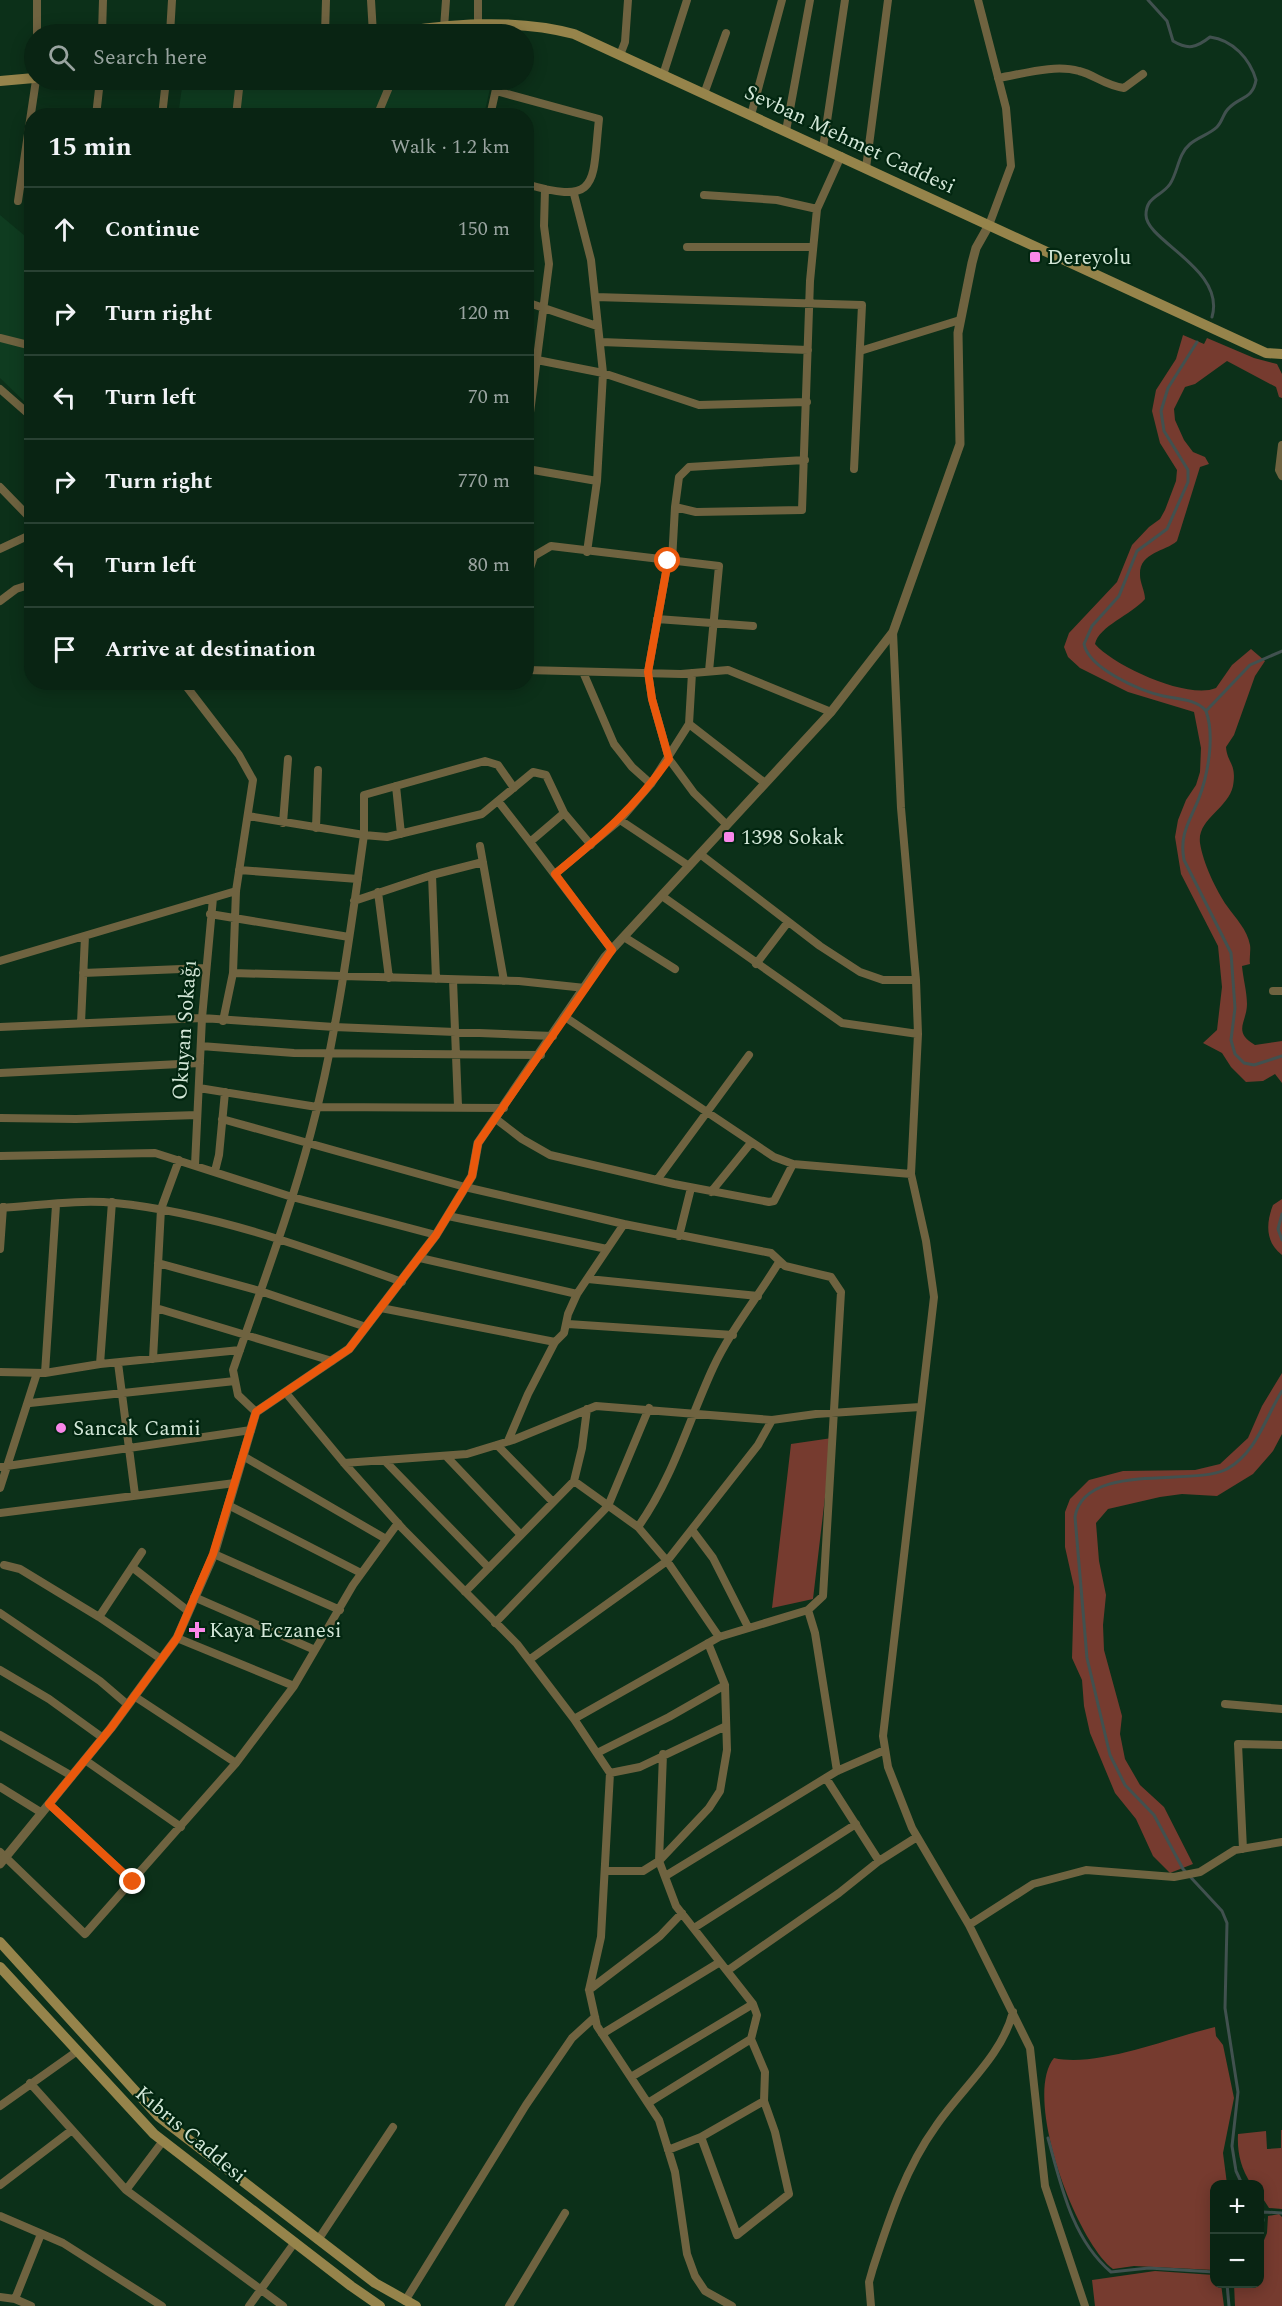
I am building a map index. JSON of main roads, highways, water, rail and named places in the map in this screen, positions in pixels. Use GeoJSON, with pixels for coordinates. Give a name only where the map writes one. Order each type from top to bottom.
{"type":"FeatureCollection","features":[{"type":"Feature","properties":{"kind":"main road","name":"Sevban Mehmet Caddesi"},"geometry":{"type":"LineString","coordinates":[[534,27],[545,26],[574,34],[1266,353],[1282,354]]}},
{"type":"Feature","properties":{"kind":"main road"},"geometry":{"type":"LineString","coordinates":[[0,81],[24,80]]}},
{"type":"Feature","properties":{"kind":"main road"},"geometry":{"type":"LineString","coordinates":[[0,1942],[158,2116],[381,2287],[416,2306]]}},
{"type":"Feature","properties":{"kind":"main road","name":"Kıbrıs Caddesi"},"geometry":{"type":"LineString","coordinates":[[0,1967],[130,2111],[163,2141],[380,2306]]}},
{"type":"Feature","properties":{"kind":"waterway"},"geometry":{"type":"LineString","coordinates":[[1148,0],[1167,21],[1173,41],[1188,47],[1200,44],[1210,37],[1226,42],[1245,58],[1256,80],[1252,91],[1227,110],[1217,127],[1186,148],[1170,184],[1151,200],[1147,209],[1149,225],[1197,270],[1208,284],[1213,300],[1212,317]]}},
{"type":"Feature","properties":{"kind":"waterway"},"geometry":{"type":"LineString","coordinates":[[1197,342],[1168,388],[1161,411],[1164,431],[1188,470],[1188,482],[1167,529],[1137,551],[1119,596],[1092,626],[1084,644],[1095,662],[1117,678],[1153,693],[1192,702],[1206,711],[1210,732],[1208,767],[1199,798],[1184,835],[1184,860],[1231,953],[1235,1008],[1231,1040],[1235,1054],[1244,1063],[1254,1065],[1282,1056]]}},
{"type":"Feature","properties":{"kind":"waterway"},"geometry":{"type":"LineString","coordinates":[[1206,711],[1250,665],[1282,651]]}},
{"type":"Feature","properties":{"kind":"waterway"},"geometry":{"type":"LineString","coordinates":[[1282,1214],[1278,1229],[1282,1240]]}},
{"type":"Feature","properties":{"kind":"waterway"},"geometry":{"type":"LineString","coordinates":[[1240,2180],[1236,2171],[1232,2146],[1238,2092],[1225,2008],[1227,1923],[1222,1911],[1183,1869],[1154,1815],[1125,1785],[1110,1755],[1087,1658],[1075,1517],[1083,1500],[1098,1488],[1118,1482],[1211,1474],[1227,1469],[1237,1462],[1253,1444],[1282,1391]]}},
{"type":"Feature","properties":{"kind":"waterway"},"geometry":{"type":"LineString","coordinates":[[1048,2138],[1063,2192],[1077,2227],[1098,2259],[1111,2272],[1149,2268],[1210,2272]]}},
{"type":"Feature","properties":{"kind":"waterway"},"geometry":{"type":"LineString","coordinates":[[1264,2212],[1282,2213]]}},
{"type":"Feature","properties":{"kind":"waterway"},"geometry":{"type":"LineString","coordinates":[[1227,2288],[1229,2306]]}},
{"type":"Feature","properties":{"kind":"place","name":"Dereyolu"},"geometry":{"type":"Point","coordinates":[1035,257]}},
{"type":"Feature","properties":{"kind":"place","name":"1398 Sokak"},"geometry":{"type":"Point","coordinates":[729,837]}},
{"type":"Feature","properties":{"kind":"place","name":"Sancak Camii"},"geometry":{"type":"Point","coordinates":[61,1428]}},
{"type":"Feature","properties":{"kind":"place","name":"Kaya Eczanesi"},"geometry":{"type":"Point","coordinates":[197,1630]}}]}
